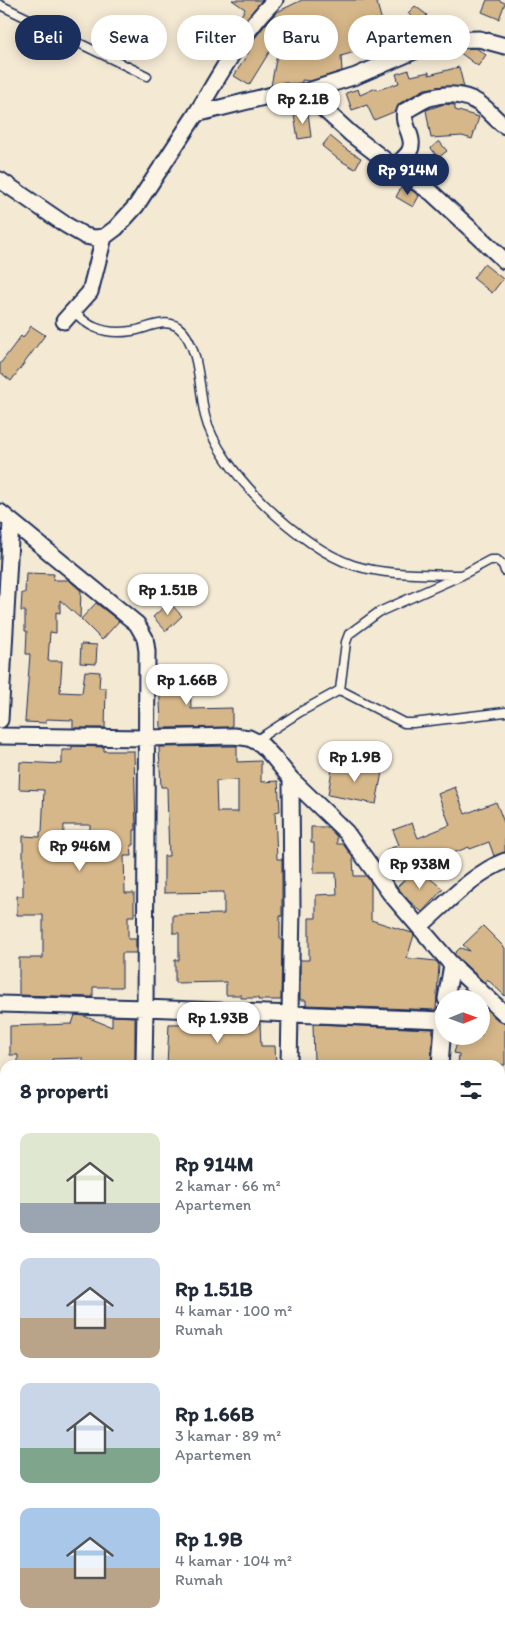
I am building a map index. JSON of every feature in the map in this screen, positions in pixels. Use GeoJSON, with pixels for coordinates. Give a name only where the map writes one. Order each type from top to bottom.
{"type":"FeatureCollection","features":[{"type":"Feature","properties":{"kind":"street"},"geometry":{"type":"LineString","coordinates":[[0,180],[85,236],[104,237],[116,228],[136,206],[196,114],[232,54],[263,12],[275,0]]}},
{"type":"Feature","properties":{"kind":"street"},"geometry":{"type":"LineString","coordinates":[[196,114],[276,94],[305,92],[356,76],[426,46],[446,40],[479,39],[505,46]]}},
{"type":"Feature","properties":{"kind":"street"},"geometry":{"type":"LineString","coordinates":[[305,92],[351,134],[432,193],[505,261]]}},
{"type":"Feature","properties":{"kind":"street"},"geometry":{"type":"LineString","coordinates":[[395,167],[410,151],[412,142],[403,117],[405,111],[429,98],[458,95],[466,97],[484,107],[505,126]]}},
{"type":"Feature","properties":{"kind":"street"},"geometry":{"type":"LineString","coordinates":[[69,316],[90,292],[104,237]]}},
{"type":"Feature","properties":{"kind":"street"},"geometry":{"type":"LineString","coordinates":[[0,720],[6,517]]}},
{"type":"Feature","properties":{"kind":"street"},"geometry":{"type":"LineString","coordinates":[[6,517],[141,628],[145,638],[147,651],[147,738],[144,1060]]}},
{"type":"Feature","properties":{"kind":"street"},"geometry":{"type":"LineString","coordinates":[[0,736],[147,738],[234,736],[249,738],[255,741],[274,758],[290,779],[346,832],[390,892],[452,965],[505,1014]]}},
{"type":"Feature","properties":{"kind":"street"},"geometry":{"type":"LineString","coordinates":[[289,1060],[292,908],[290,779]]}},
{"type":"Feature","properties":{"kind":"street"},"geometry":{"type":"LineString","coordinates":[[419,927],[474,879],[505,861]]}},
{"type":"Feature","properties":{"kind":"street"},"geometry":{"type":"LineString","coordinates":[[448,990],[452,965]]}},
{"type":"Feature","properties":{"kind":"street"},"geometry":{"type":"LineString","coordinates":[[0,1004],[435,1017]]}},
{"type":"Feature","properties":{"kind":"street"},"geometry":{"type":"LineString","coordinates":[[440,1060],[441,1045]]}},
{"type":"Feature","properties":{"kind":"lane"},"geometry":{"type":"LineString","coordinates":[[0,5],[147,76]]}},
{"type":"Feature","properties":{"kind":"lane"},"geometry":{"type":"LineString","coordinates":[[69,316],[92,327],[111,332],[132,331],[154,324],[178,326],[191,344],[205,417],[213,437],[222,452],[263,504],[304,538],[334,557],[353,565],[389,572],[462,575]]}},
{"type":"Feature","properties":{"kind":"lane"},"geometry":{"type":"LineString","coordinates":[[340,690],[346,642],[349,634],[379,612],[462,575],[490,560],[496,560],[503,565],[505,571]]}},
{"type":"Feature","properties":{"kind":"lane"},"geometry":{"type":"LineString","coordinates":[[340,690],[404,723],[505,712]]}},
{"type":"Feature","properties":{"kind":"lane"},"geometry":{"type":"LineString","coordinates":[[255,741],[300,712],[340,690]]}},
{"type":"Feature","properties":{"kind":"building"},"geometry":{"type":"Polygon","coordinates":[[[232,0],[262,0],[250,15],[241,15],[245,9],[232,0]]]}},
{"type":"Feature","properties":{"kind":"building"},"geometry":{"type":"Polygon","coordinates":[[[302,0],[376,0],[380,15],[348,15],[348,54],[341,56],[342,71],[310,81],[302,80],[302,83],[290,84],[283,82],[282,84],[271,86],[276,60],[338,60],[338,15],[274,15],[302,0]]]}},
{"type":"Feature","properties":{"kind":"building"},"geometry":{"type":"Polygon","coordinates":[[[487,0],[498,0],[505,3],[499,19],[482,12],[487,0]]]}},
{"type":"Feature","properties":{"kind":"building"},"geometry":{"type":"Polygon","coordinates":[[[415,6],[427,15],[410,15],[408,13],[415,6]]]}},
{"type":"Feature","properties":{"kind":"building"},"geometry":{"type":"Polygon","coordinates":[[[264,27],[264,60],[249,85],[234,76],[244,60],[254,60],[254,39],[264,27]]]}},
{"type":"Feature","properties":{"kind":"building"},"geometry":{"type":"Polygon","coordinates":[[[470,48],[476,48],[486,55],[478,66],[470,60],[470,48]]]}},
{"type":"Feature","properties":{"kind":"building"},"geometry":{"type":"Polygon","coordinates":[[[459,67],[464,87],[443,86],[425,89],[400,103],[396,111],[374,120],[367,105],[352,110],[346,93],[358,89],[360,95],[376,88],[377,90],[399,83],[396,74],[409,70],[411,76],[429,72],[429,75],[459,67]]]}},
{"type":"Feature","properties":{"kind":"building"},"geometry":{"type":"Polygon","coordinates":[[[444,104],[455,105],[455,110],[479,117],[472,139],[462,136],[431,138],[426,110],[444,104]]]}},
{"type":"Feature","properties":{"kind":"building"},"geometry":{"type":"Polygon","coordinates":[[[308,112],[311,137],[298,139],[294,114],[308,112]]]}},
{"type":"Feature","properties":{"kind":"building"},"geometry":{"type":"Polygon","coordinates":[[[330,136],[347,150],[361,158],[355,169],[338,159],[322,146],[330,136]]]}},
{"type":"Feature","properties":{"kind":"building"},"geometry":{"type":"Polygon","coordinates":[[[439,141],[447,151],[438,158],[431,148],[439,141]]]}},
{"type":"Feature","properties":{"kind":"building"},"geometry":{"type":"Polygon","coordinates":[[[403,184],[419,196],[413,207],[396,197],[403,184]]]}},
{"type":"Feature","properties":{"kind":"building"},"geometry":{"type":"Polygon","coordinates":[[[484,264],[503,279],[492,293],[473,278],[484,264]]]}},
{"type":"Feature","properties":{"kind":"building"},"geometry":{"type":"Polygon","coordinates":[[[31,326],[45,335],[11,381],[0,372],[0,364],[31,326]]]}},
{"type":"Feature","properties":{"kind":"building"},"geometry":{"type":"Polygon","coordinates":[[[26,573],[54,574],[53,580],[69,580],[81,591],[80,618],[60,600],[60,613],[56,612],[56,633],[50,632],[48,661],[62,661],[60,692],[82,693],[85,671],[100,672],[99,688],[106,688],[105,728],[73,728],[73,720],[46,719],[46,723],[25,722],[30,654],[26,654],[27,631],[25,631],[25,611],[21,611],[22,593],[25,593],[26,573]]]}},
{"type":"Feature","properties":{"kind":"building"},"geometry":{"type":"Polygon","coordinates":[[[169,602],[182,616],[166,631],[153,617],[169,602]]]}},
{"type":"Feature","properties":{"kind":"building"},"geometry":{"type":"Polygon","coordinates":[[[96,603],[119,621],[102,640],[81,619],[96,603]]]}},
{"type":"Feature","properties":{"kind":"building"},"geometry":{"type":"Polygon","coordinates":[[[81,644],[97,645],[96,664],[80,663],[81,644]]]}},
{"type":"Feature","properties":{"kind":"building"},"geometry":{"type":"Polygon","coordinates":[[[190,673],[191,709],[232,708],[232,727],[161,728],[159,674],[190,673]]]}},
{"type":"Feature","properties":{"kind":"building"},"geometry":{"type":"Polygon","coordinates":[[[72,746],[104,747],[104,751],[134,751],[136,830],[134,830],[134,845],[131,845],[132,856],[124,856],[125,893],[134,893],[134,916],[128,916],[128,939],[136,939],[136,953],[122,953],[122,987],[93,987],[93,997],[19,995],[19,958],[43,958],[43,915],[17,915],[17,896],[23,896],[23,836],[40,837],[40,832],[42,832],[44,790],[19,789],[20,762],[62,764],[62,750],[72,750],[72,746]],[[64,825],[63,859],[90,859],[90,825],[64,825]]]}},
{"type":"Feature","properties":{"kind":"building"},"geometry":{"type":"Polygon","coordinates":[[[237,746],[237,762],[261,761],[261,782],[278,781],[280,811],[275,812],[277,859],[282,859],[282,916],[280,916],[280,940],[282,940],[281,1000],[258,1000],[258,998],[241,998],[241,995],[226,995],[226,982],[175,983],[175,960],[179,960],[179,933],[173,933],[173,915],[224,914],[224,892],[164,893],[164,856],[169,856],[167,787],[161,787],[159,747],[237,746]],[[238,780],[216,781],[217,812],[238,812],[238,780]]]}},
{"type":"Feature","properties":{"kind":"building"},"geometry":{"type":"Polygon","coordinates":[[[333,763],[382,772],[376,804],[328,795],[333,763]]]}},
{"type":"Feature","properties":{"kind":"building"},"geometry":{"type":"Polygon","coordinates":[[[455,787],[465,814],[496,802],[505,825],[505,852],[494,856],[489,842],[470,849],[469,847],[419,866],[435,850],[392,867],[386,850],[399,845],[393,830],[412,823],[418,838],[450,825],[438,794],[455,787]]]}},
{"type":"Feature","properties":{"kind":"building"},"geometry":{"type":"Polygon","coordinates":[[[311,827],[328,827],[337,837],[337,844],[343,844],[353,858],[354,876],[366,876],[371,882],[371,920],[414,935],[407,958],[436,961],[439,965],[437,990],[435,990],[435,1010],[306,1005],[306,1000],[300,1000],[300,960],[309,960],[309,918],[316,918],[316,895],[337,894],[336,873],[314,873],[314,843],[311,843],[311,827]]]}},
{"type":"Feature","properties":{"kind":"building"},"geometry":{"type":"Polygon","coordinates":[[[417,868],[443,889],[422,912],[397,887],[417,868]]]}},
{"type":"Feature","properties":{"kind":"building"},"geometry":{"type":"Polygon","coordinates":[[[483,926],[505,948],[505,996],[487,979],[484,982],[454,954],[460,948],[470,951],[463,945],[483,926]]]}},
{"type":"Feature","properties":{"kind":"building"},"geometry":{"type":"Polygon","coordinates":[[[490,1013],[499,1021],[505,1023],[505,1060],[458,1060],[459,1054],[454,1053],[456,1045],[490,1045],[490,1013]]]}},
{"type":"Feature","properties":{"kind":"building"},"geometry":{"type":"Polygon","coordinates":[[[75,1015],[84,1016],[112,1027],[112,1016],[135,1017],[135,1060],[83,1060],[83,1058],[18,1060],[18,1055],[10,1055],[10,1026],[72,1024],[75,1015]]]}},
{"type":"Feature","properties":{"kind":"building"},"geometry":{"type":"Polygon","coordinates":[[[222,1020],[260,1023],[261,1046],[275,1046],[276,1060],[167,1060],[169,1024],[223,1023],[222,1020]]]}},
{"type":"Feature","properties":{"kind":"building"},"geometry":{"type":"Polygon","coordinates":[[[313,1024],[433,1029],[431,1060],[314,1060],[313,1024]]]}}]}
